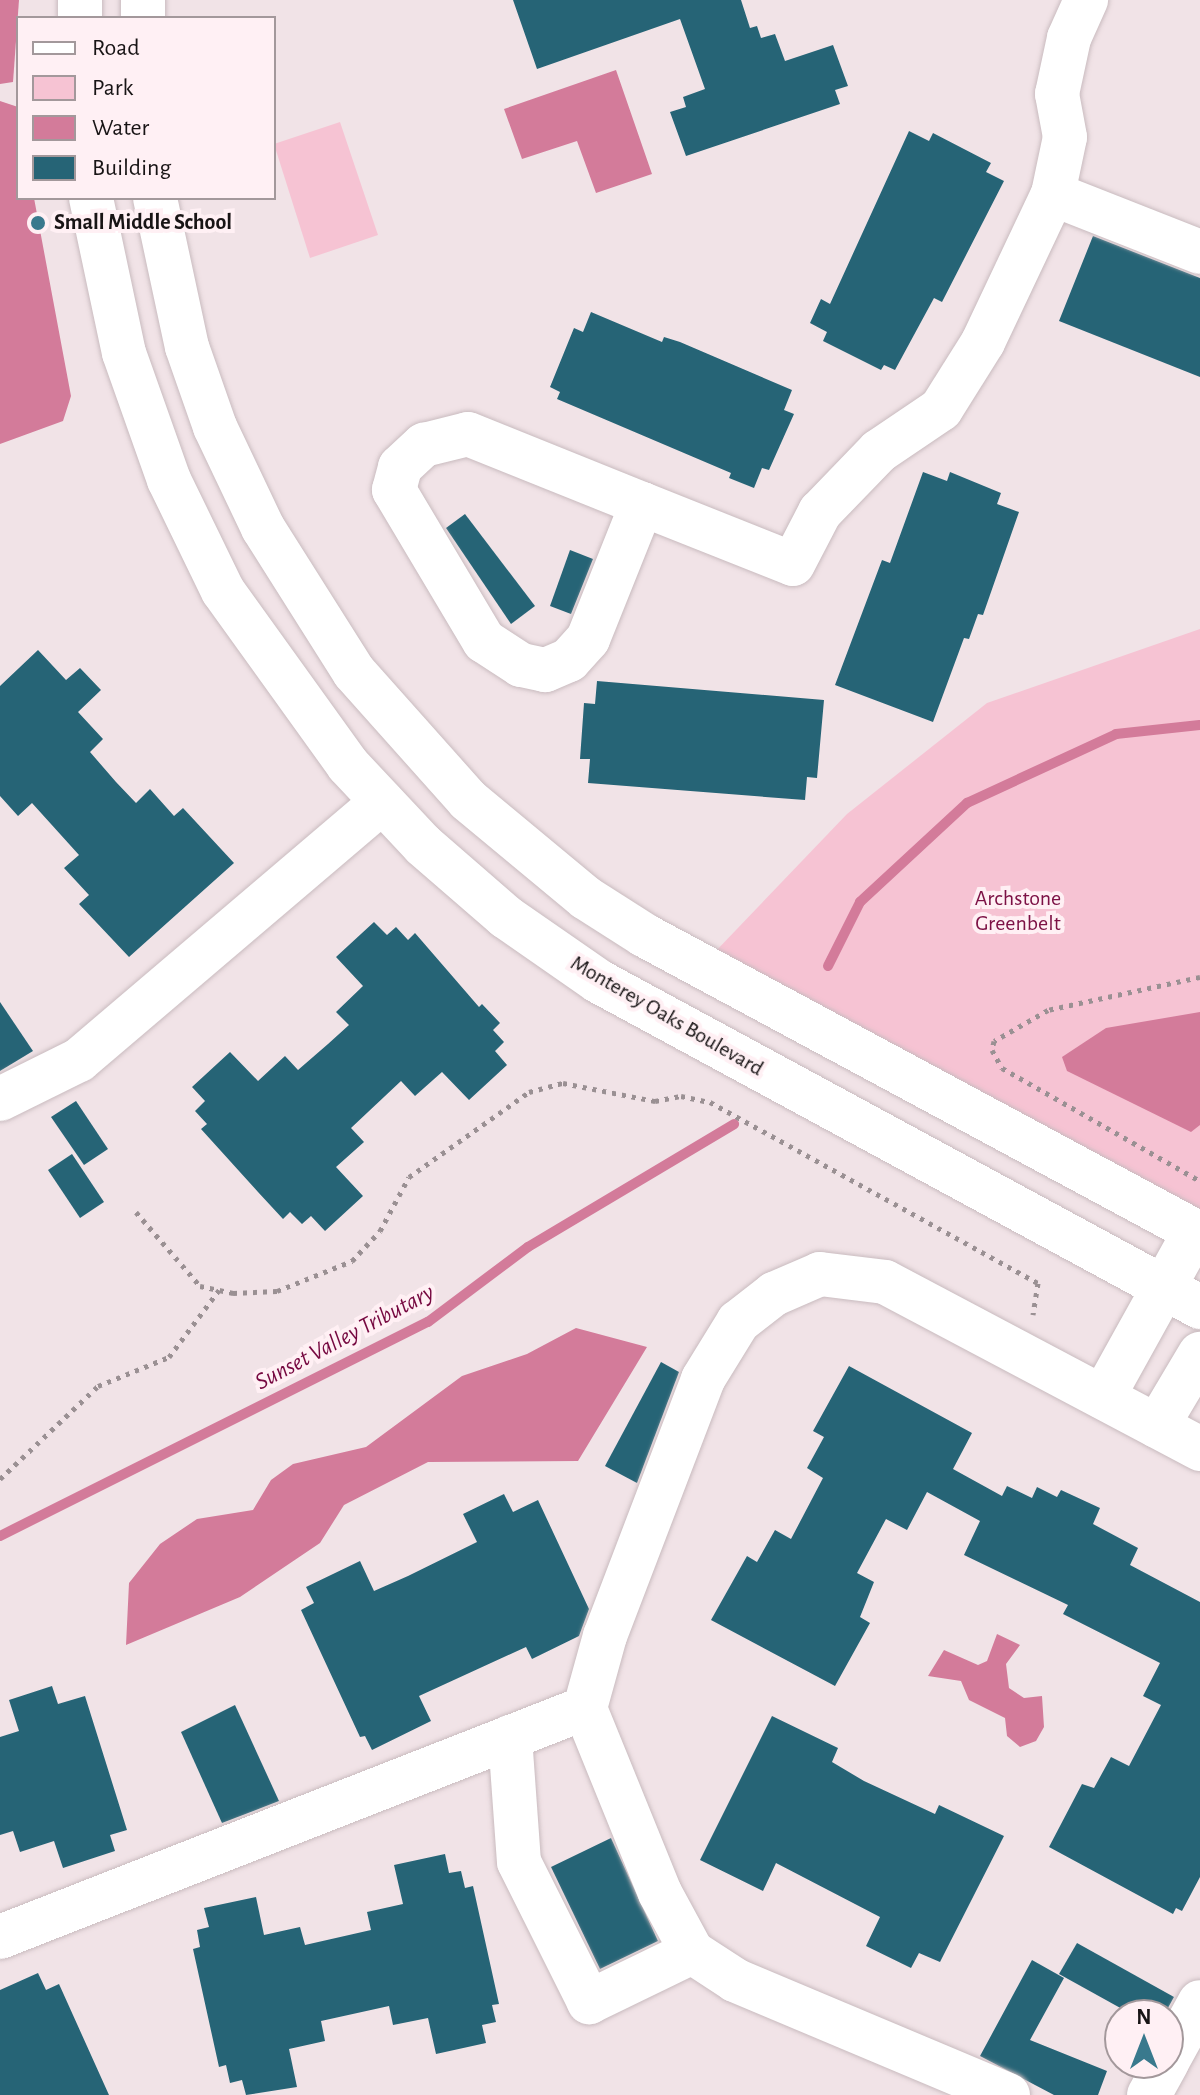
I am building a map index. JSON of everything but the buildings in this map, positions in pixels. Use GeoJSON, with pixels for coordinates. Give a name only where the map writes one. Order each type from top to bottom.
{"type":"FeatureCollection","features":[{"type":"Feature","properties":{"kind":"street"},"geometry":{"type":"LineString","coordinates":[[642,504],[588,639],[569,660],[545,670],[521,665],[484,641],[394,490],[400,467],[424,445],[468,434],[793,564],[820,512],[869,461],[941,409],[983,342],[1053,194],[1065,137],[1057,94],[1069,38],[1086,0]]}},
{"type":"Feature","properties":{"kind":"street"},"geometry":{"type":"LineString","coordinates":[[1053,194],[1200,252]]}},
{"type":"Feature","properties":{"kind":"street","name":"Monterey Oaks Boulevard"},"geometry":{"type":"LineString","coordinates":[[91,200],[124,353],[181,506],[223,591],[284,682],[382,802],[423,845],[506,917],[598,981],[1182,1297]]}},
{"type":"Feature","properties":{"kind":"street"},"geometry":{"type":"LineString","coordinates":[[155,200],[187,347],[215,427],[263,528],[354,672],[468,800],[586,898],[644,935],[1197,1232],[1182,1297],[1103,1397]]}},
{"type":"Feature","properties":{"kind":"street"},"geometry":{"type":"LineString","coordinates":[[0,1099],[79,1060],[382,802]]}},
{"type":"Feature","properties":{"kind":"street"},"geometry":{"type":"LineString","coordinates":[[1008,2095],[735,1980],[692,1952],[660,1893],[585,1708],[605,1636],[703,1379],[738,1322],[774,1294],[820,1274],[885,1282],[1200,1449]]}},
{"type":"Feature","properties":{"kind":"street"},"geometry":{"type":"LineString","coordinates":[[1157,1426],[1200,1354]]}},
{"type":"Feature","properties":{"kind":"street"},"geometry":{"type":"LineString","coordinates":[[0,1937],[585,1708]]}},
{"type":"Feature","properties":{"kind":"street"},"geometry":{"type":"LineString","coordinates":[[510,1737],[519,1862],[589,2002],[692,1952]]}},
{"type":"Feature","properties":{"kind":"street"},"geometry":{"type":"LineString","coordinates":[[1184,2031],[1200,2002]]}},
{"type":"Feature","properties":{"kind":"path"},"geometry":{"type":"LineString","coordinates":[[1200,977],[1048,1010],[994,1041],[992,1050],[1002,1068],[1200,1181]]}},
{"type":"Feature","properties":{"kind":"path"},"geometry":{"type":"LineString","coordinates":[[136,1212],[200,1286],[219,1290],[277,1291],[352,1261],[380,1231],[409,1177],[529,1092],[563,1083],[655,1101],[681,1096],[710,1102],[1038,1283],[1026,1356]]}},
{"type":"Feature","properties":{"kind":"path"},"geometry":{"type":"LineString","coordinates":[[0,1479],[98,1386],[169,1357],[219,1290]]}},
{"type":"Feature","properties":{"kind":"green space"},"geometry":{"type":"Polygon","coordinates":[[[340,122],[378,235],[310,258],[276,143],[340,122]]]}},
{"type":"Feature","properties":{"kind":"green space","name":"Archstone Greenbelt"},"geometry":{"type":"Polygon","coordinates":[[[1200,629],[1200,1216],[714,953],[847,814],[987,703],[1200,629]]]}},
{"type":"Feature","properties":{"kind":"water"},"geometry":{"type":"Polygon","coordinates":[[[0,0],[19,0],[13,82],[0,84],[0,0]]]}},
{"type":"Feature","properties":{"kind":"water"},"geometry":{"type":"Polygon","coordinates":[[[616,70],[652,174],[596,193],[577,141],[522,159],[504,109],[616,70]]]}},
{"type":"Feature","properties":{"kind":"water"},"geometry":{"type":"Polygon","coordinates":[[[0,101],[16,106],[16,200],[34,200],[71,396],[63,421],[0,444],[0,101]]]}},
{"type":"Feature","properties":{"kind":"water"},"geometry":{"type":"Polygon","coordinates":[[[1200,1012],[1200,1125],[1191,1132],[1067,1071],[1062,1057],[1106,1028],[1200,1012]]]}},
{"type":"Feature","properties":{"kind":"water"},"geometry":{"type":"Polygon","coordinates":[[[576,1328],[647,1347],[578,1461],[428,1462],[344,1505],[320,1543],[240,1597],[126,1645],[129,1583],[160,1544],[197,1519],[253,1510],[271,1480],[293,1464],[366,1447],[462,1376],[527,1354],[576,1328]]]}},
{"type":"Feature","properties":{"kind":"water"},"geometry":{"type":"Polygon","coordinates":[[[997,1634],[1020,1645],[1006,1664],[1009,1688],[1024,1698],[1042,1696],[1044,1727],[1036,1741],[1020,1747],[1007,1736],[1005,1718],[969,1700],[961,1681],[928,1676],[944,1650],[978,1665],[987,1661],[997,1634]]]}},
{"type":"Feature","properties":{"kind":"waterway","name":"Sunset Valley Tributary"},"geometry":{"type":"LineString","coordinates":[[828,966],[860,902],[967,803],[1116,734],[1200,725]]}},
{"type":"Feature","properties":{"kind":"waterway","name":"Sunset Valley Tributary"},"geometry":{"type":"LineString","coordinates":[[0,1536],[428,1322],[528,1247],[734,1124]]}},
{"type":"Feature","properties":{"kind":"place","name":"Small Middle School"},"geometry":{"type":"Point","coordinates":[38,223]}}]}
